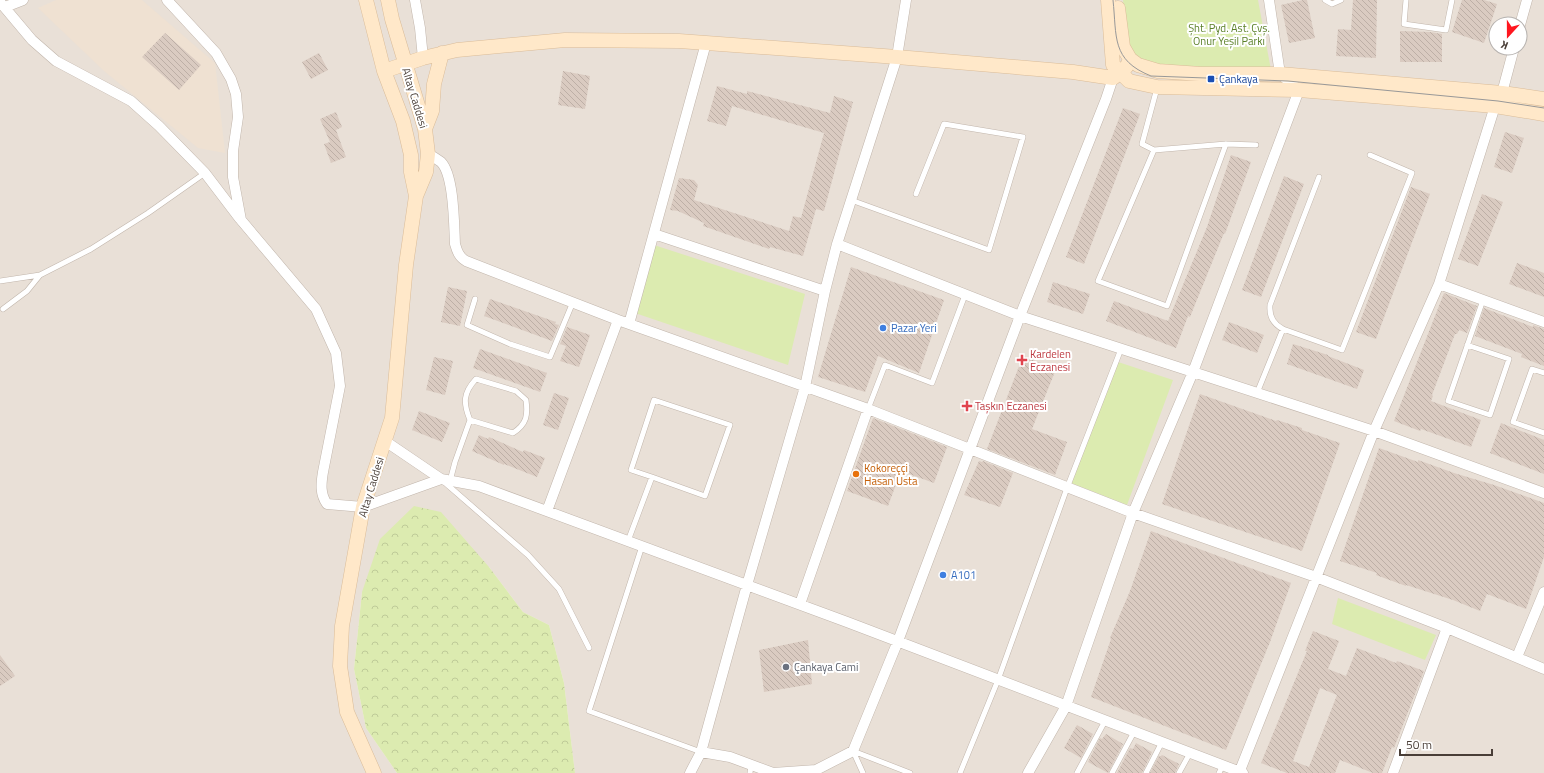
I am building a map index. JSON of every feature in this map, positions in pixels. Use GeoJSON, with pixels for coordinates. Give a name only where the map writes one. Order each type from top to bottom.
{"type":"FeatureCollection","features":[{"type":"Feature","properties":{"kind":"main road","name":"Altay Caddesi"},"geometry":{"type":"LineString","coordinates":[[366,0],[384,71],[403,121],[411,155],[411,172],[416,196]]}},
{"type":"Feature","properties":{"kind":"main road","name":"Altay Caddesi"},"geometry":{"type":"LineString","coordinates":[[374,773],[347,712],[340,666],[342,626],[363,507],[392,418],[406,265],[416,196],[426,172],[428,154],[425,129],[392,19],[388,0]]}},
{"type":"Feature","properties":{"kind":"main road"},"geometry":{"type":"LineString","coordinates":[[1108,0],[1113,65],[1117,75]]}},
{"type":"Feature","properties":{"kind":"main road"},"geometry":{"type":"LineString","coordinates":[[1117,0],[1123,47],[1130,59],[1138,66],[1158,71],[1201,74],[1280,74],[1502,93],[1544,99]]}},
{"type":"Feature","properties":{"kind":"main road"},"geometry":{"type":"LineString","coordinates":[[384,71],[422,58],[457,50],[565,40],[679,41],[1117,75],[1129,81],[1157,88],[1299,90],[1495,106],[1544,114]]}},
{"type":"Feature","properties":{"kind":"main road"},"geometry":{"type":"LineString","coordinates":[[425,129],[432,111],[434,84],[442,53]]}},
{"type":"Feature","properties":{"kind":"main road"},"geometry":{"type":"LineString","coordinates":[[1117,75],[1129,64],[1130,59]]}},
{"type":"Feature","properties":{"kind":"street"},"geometry":{"type":"LineString","coordinates":[[23,0],[2,5],[32,40],[51,57],[82,76],[131,101],[159,126],[205,173],[241,220],[316,309],[336,353],[340,386],[321,486],[323,498],[327,504],[363,507],[446,480]]}},
{"type":"Feature","properties":{"kind":"street"},"geometry":{"type":"LineString","coordinates":[[167,0],[216,53],[231,79],[236,94],[238,117],[233,151],[232,177],[241,220]]}},
{"type":"Feature","properties":{"kind":"street"},"geometry":{"type":"LineString","coordinates":[[415,0],[420,28],[422,58]]}},
{"type":"Feature","properties":{"kind":"street"},"geometry":{"type":"LineString","coordinates":[[690,773],[701,752],[747,585],[805,387],[825,291],[837,244],[897,57],[906,0]]}},
{"type":"Feature","properties":{"kind":"street"},"geometry":{"type":"LineString","coordinates":[[1028,773],[1066,706],[1133,513],[1193,372],[1299,90],[1280,74],[1269,0]]}},
{"type":"Feature","properties":{"kind":"street"},"geometry":{"type":"LineString","coordinates":[[1523,16],[1527,0]]}},
{"type":"Feature","properties":{"kind":"street"},"geometry":{"type":"LineString","coordinates":[[629,324],[706,43]]}},
{"type":"Feature","properties":{"kind":"street"},"geometry":{"type":"LineString","coordinates":[[385,441],[446,480],[479,486],[800,604],[1162,742],[1190,753],[1221,769],[1241,773],[1374,431],[1439,284],[1495,106],[1502,93],[1512,56]]}},
{"type":"Feature","properties":{"kind":"street"},"geometry":{"type":"LineString","coordinates":[[701,752],[730,757],[750,769],[773,773],[816,770],[853,751],[898,641],[971,450],[1020,316],[1106,99],[1117,75]]}},
{"type":"Feature","properties":{"kind":"street"},"geometry":{"type":"LineString","coordinates":[[428,154],[441,163],[447,171],[450,182],[455,244],[461,258],[618,320],[868,409],[1133,513],[1316,577],[1447,628],[1544,669]]}},
{"type":"Feature","properties":{"kind":"street"},"geometry":{"type":"LineString","coordinates":[[654,234],[825,291]]}},
{"type":"Feature","properties":{"kind":"street"},"geometry":{"type":"LineString","coordinates":[[837,244],[1020,316],[1374,431],[1544,493]]}},
{"type":"Feature","properties":{"kind":"street"},"geometry":{"type":"LineString","coordinates":[[1439,284],[1544,322]]}},
{"type":"Feature","properties":{"kind":"street"},"geometry":{"type":"LineString","coordinates":[[547,511],[618,320]]}},
{"type":"Feature","properties":{"kind":"street"},"geometry":{"type":"LineString","coordinates":[[800,604],[868,409]]}},
{"type":"Feature","properties":{"kind":"street"},"geometry":{"type":"LineString","coordinates":[[1517,657],[1544,592]]}},
{"type":"Feature","properties":{"kind":"street"},"geometry":{"type":"LineString","coordinates":[[1393,773],[1447,628]]}},
{"type":"Feature","properties":{"kind":"lane"},"geometry":{"type":"LineString","coordinates":[[1325,0],[1332,4],[1341,0]]}},
{"type":"Feature","properties":{"kind":"lane"},"geometry":{"type":"LineString","coordinates":[[1406,0],[1404,24],[1446,30],[1452,0]]}},
{"type":"Feature","properties":{"kind":"lane"},"geometry":{"type":"LineString","coordinates":[[1157,88],[1142,144],[1154,150],[1226,144],[1256,145]]}},
{"type":"Feature","properties":{"kind":"lane"},"geometry":{"type":"LineString","coordinates":[[851,200],[988,250],[1023,137],[944,124],[916,194]]}},
{"type":"Feature","properties":{"kind":"lane"},"geometry":{"type":"LineString","coordinates":[[1154,150],[1098,281],[1166,306],[1226,144]]}},
{"type":"Feature","properties":{"kind":"lane"},"geometry":{"type":"LineString","coordinates":[[1319,177],[1270,305],[1270,310],[1272,320],[1283,329],[1342,350],[1412,173],[1370,155]]}},
{"type":"Feature","properties":{"kind":"lane"},"geometry":{"type":"LineString","coordinates":[[0,281],[40,276],[91,249],[205,173]]}},
{"type":"Feature","properties":{"kind":"lane"},"geometry":{"type":"LineString","coordinates":[[3,309],[27,291],[40,276]]}},
{"type":"Feature","properties":{"kind":"lane"},"geometry":{"type":"LineString","coordinates":[[868,409],[885,365],[932,383],[965,295]]}},
{"type":"Feature","properties":{"kind":"lane"},"geometry":{"type":"LineString","coordinates":[[475,299],[466,325],[510,344],[550,357],[573,302]]}},
{"type":"Feature","properties":{"kind":"lane"},"geometry":{"type":"LineString","coordinates":[[1467,345],[1509,359],[1490,415],[1448,401],[1467,345],[1483,300]]}},
{"type":"Feature","properties":{"kind":"lane"},"geometry":{"type":"LineString","coordinates":[[1257,393],[1283,329]]}},
{"type":"Feature","properties":{"kind":"lane"},"geometry":{"type":"LineString","coordinates":[[960,773],[998,680],[1067,488],[1121,349]]}},
{"type":"Feature","properties":{"kind":"lane"},"geometry":{"type":"LineString","coordinates":[[1544,373],[1532,369],[1513,422],[1544,433]]}},
{"type":"Feature","properties":{"kind":"lane"},"geometry":{"type":"LineString","coordinates":[[470,420],[513,433],[520,428],[528,414],[526,400],[516,391],[476,379],[468,389],[465,403],[470,420],[446,480],[528,554],[559,589],[589,648]]}},
{"type":"Feature","properties":{"kind":"lane"},"geometry":{"type":"LineString","coordinates":[[654,400],[730,425],[705,496],[652,477],[631,470],[654,400]]}},
{"type":"Feature","properties":{"kind":"lane"},"geometry":{"type":"LineString","coordinates":[[628,541],[652,477]]}},
{"type":"Feature","properties":{"kind":"lane"},"geometry":{"type":"LineString","coordinates":[[642,546],[589,710],[701,752]]}},
{"type":"Feature","properties":{"kind":"lane"},"geometry":{"type":"LineString","coordinates":[[1077,773],[1105,721]]}},
{"type":"Feature","properties":{"kind":"lane"},"geometry":{"type":"LineString","coordinates":[[1112,773],[1134,732]]}},
{"type":"Feature","properties":{"kind":"lane"},"geometry":{"type":"LineString","coordinates":[[1146,773],[1162,742]]}},
{"type":"Feature","properties":{"kind":"lane"},"geometry":{"type":"LineString","coordinates":[[853,751],[863,773]]}},
{"type":"Feature","properties":{"kind":"lane"},"geometry":{"type":"LineString","coordinates":[[853,751],[910,773]]}},
{"type":"Feature","properties":{"kind":"lane"},"geometry":{"type":"LineString","coordinates":[[1179,773],[1190,753]]}},
{"type":"Feature","properties":{"kind":"shaded area"},"geometry":{"type":"Polygon","coordinates":[[[0,0],[1544,0],[1544,773],[575,773],[564,683],[549,625],[523,612],[489,567],[362,592],[354,669],[366,728],[397,773],[0,773],[0,0]]]}},
{"type":"Feature","properties":{"kind":"shaded area"},"geometry":{"type":"Polygon","coordinates":[[[56,0],[142,0],[215,63],[225,153],[198,148],[104,71],[38,8],[56,0]]]}},
{"type":"Feature","properties":{"kind":"green space","name":"Şht. Pyd. Ast. Çvş. Onur Yeşil Parkı"},"geometry":{"type":"Polygon","coordinates":[[[1123,0],[1258,0],[1271,70],[1157,66],[1134,56],[1128,47],[1123,0]]]}},
{"type":"Feature","properties":{"kind":"green space"},"geometry":{"type":"Polygon","coordinates":[[[654,245],[805,294],[788,365],[632,312],[654,245]]]}},
{"type":"Feature","properties":{"kind":"green space"},"geometry":{"type":"Polygon","coordinates":[[[1115,361],[1173,380],[1127,505],[1071,483],[1115,361]]]}},
{"type":"Feature","properties":{"kind":"green space"},"geometry":{"type":"Polygon","coordinates":[[[414,506],[441,512],[489,567],[523,612],[549,625],[564,683],[575,773],[397,773],[366,728],[354,669],[362,592],[380,539],[414,506]]]}},
{"type":"Feature","properties":{"kind":"green space"},"geometry":{"type":"Polygon","coordinates":[[[1338,598],[1436,635],[1425,660],[1332,624],[1338,598]]]}},
{"type":"Feature","properties":{"kind":"building"},"geometry":{"type":"Polygon","coordinates":[[[1307,0],[1315,38],[1289,43],[1281,5],[1307,0]]]}},
{"type":"Feature","properties":{"kind":"building"},"geometry":{"type":"Polygon","coordinates":[[[1353,0],[1377,0],[1376,58],[1336,56],[1338,29],[1351,30],[1353,0]]]}},
{"type":"Feature","properties":{"kind":"building"},"geometry":{"type":"Polygon","coordinates":[[[1462,0],[1484,0],[1497,4],[1493,16],[1488,16],[1488,31],[1484,43],[1452,32],[1462,0]]]}},
{"type":"Feature","properties":{"kind":"building"},"geometry":{"type":"Polygon","coordinates":[[[1400,31],[1442,34],[1442,62],[1400,62],[1400,31]]]}},
{"type":"Feature","properties":{"kind":"building"},"geometry":{"type":"Polygon","coordinates":[[[165,33],[201,65],[179,90],[142,57],[165,33]]]}},
{"type":"Feature","properties":{"kind":"building"},"geometry":{"type":"Polygon","coordinates":[[[319,53],[328,70],[311,79],[302,62],[319,53]]]}},
{"type":"Feature","properties":{"kind":"building"},"geometry":{"type":"Polygon","coordinates":[[[563,71],[590,76],[585,109],[558,105],[563,71]]]}},
{"type":"Feature","properties":{"kind":"building"},"geometry":{"type":"Polygon","coordinates":[[[717,86],[747,94],[747,91],[830,113],[834,96],[853,102],[824,211],[816,209],[803,256],[770,247],[769,249],[703,226],[704,223],[678,211],[670,210],[679,178],[694,180],[698,185],[694,200],[789,231],[793,216],[801,218],[824,133],[732,106],[726,126],[707,121],[717,86]]]}},
{"type":"Feature","properties":{"kind":"building"},"geometry":{"type":"Polygon","coordinates":[[[1123,108],[1140,114],[1084,264],[1066,257],[1123,108]]]}},
{"type":"Feature","properties":{"kind":"building"},"geometry":{"type":"Polygon","coordinates":[[[336,112],[342,127],[336,130],[346,157],[331,163],[324,144],[330,142],[320,119],[336,112]]]}},
{"type":"Feature","properties":{"kind":"building"},"geometry":{"type":"Polygon","coordinates":[[[1505,132],[1524,138],[1512,173],[1494,167],[1505,132]]]}},
{"type":"Feature","properties":{"kind":"building"},"geometry":{"type":"Polygon","coordinates":[[[1231,155],[1251,162],[1225,234],[1224,233],[1190,317],[1188,316],[1176,348],[1106,321],[1114,301],[1168,321],[1207,227],[1231,155]]]}},
{"type":"Feature","properties":{"kind":"building"},"geometry":{"type":"Polygon","coordinates":[[[1284,176],[1304,184],[1261,297],[1242,290],[1284,176]]]}},
{"type":"Feature","properties":{"kind":"building"},"geometry":{"type":"Polygon","coordinates":[[[1411,187],[1430,194],[1376,339],[1356,332],[1411,187]]]}},
{"type":"Feature","properties":{"kind":"building"},"geometry":{"type":"Polygon","coordinates":[[[1482,194],[1503,202],[1478,266],[1458,259],[1482,194]]]}},
{"type":"Feature","properties":{"kind":"building"},"geometry":{"type":"Polygon","coordinates":[[[1517,263],[1544,273],[1544,297],[1509,284],[1517,263]]]}},
{"type":"Feature","properties":{"kind":"building","name":"Pazar Yeri"},"geometry":{"type":"Polygon","coordinates":[[[851,267],[944,300],[919,373],[878,356],[865,392],[818,377],[851,267]]]}},
{"type":"Feature","properties":{"kind":"building"},"geometry":{"type":"Polygon","coordinates":[[[1053,282],[1090,294],[1083,314],[1047,302],[1053,282]]]}},
{"type":"Feature","properties":{"kind":"building"},"geometry":{"type":"Polygon","coordinates":[[[448,287],[467,291],[460,326],[441,322],[448,287]]]}},
{"type":"Feature","properties":{"kind":"building"},"geometry":{"type":"Polygon","coordinates":[[[1444,293],[1477,306],[1467,333],[1459,330],[1457,334],[1455,334],[1431,401],[1481,420],[1471,447],[1394,421],[1444,293]]]}},
{"type":"Feature","properties":{"kind":"building"},"geometry":{"type":"Polygon","coordinates":[[[490,299],[556,322],[555,324],[559,325],[552,341],[484,316],[490,299]]]}},
{"type":"Feature","properties":{"kind":"building"},"geometry":{"type":"Polygon","coordinates":[[[1484,308],[1533,327],[1533,325],[1544,329],[1544,366],[1521,357],[1522,354],[1475,336],[1484,308]]]}},
{"type":"Feature","properties":{"kind":"building"},"geometry":{"type":"Polygon","coordinates":[[[1229,322],[1264,335],[1257,353],[1222,340],[1229,322]]]}},
{"type":"Feature","properties":{"kind":"building"},"geometry":{"type":"Polygon","coordinates":[[[567,327],[590,335],[579,367],[560,361],[566,346],[560,344],[567,327]]]}},
{"type":"Feature","properties":{"kind":"building"},"geometry":{"type":"Polygon","coordinates":[[[1293,344],[1328,355],[1364,370],[1357,389],[1287,364],[1293,344]]]}},
{"type":"Feature","properties":{"kind":"building"},"geometry":{"type":"Polygon","coordinates":[[[480,349],[547,373],[540,392],[473,368],[480,349]]]}},
{"type":"Feature","properties":{"kind":"building"},"geometry":{"type":"Polygon","coordinates":[[[1023,356],[1056,369],[1032,429],[1067,442],[1055,475],[987,449],[1023,356]]]}},
{"type":"Feature","properties":{"kind":"building"},"geometry":{"type":"Polygon","coordinates":[[[434,357],[453,361],[445,395],[426,390],[434,357]]]}},
{"type":"Feature","properties":{"kind":"building"},"geometry":{"type":"Polygon","coordinates":[[[554,393],[569,398],[558,430],[543,425],[554,393]]]}},
{"type":"Feature","properties":{"kind":"building"},"geometry":{"type":"Polygon","coordinates":[[[1200,394],[1276,421],[1277,420],[1302,428],[1302,430],[1340,443],[1302,551],[1162,504],[1200,394]]]}},
{"type":"Feature","properties":{"kind":"building"},"geometry":{"type":"Polygon","coordinates":[[[419,411],[450,423],[442,442],[412,430],[419,411]]]}},
{"type":"Feature","properties":{"kind":"building"},"geometry":{"type":"Polygon","coordinates":[[[873,418],[947,447],[934,483],[901,471],[888,506],[847,491],[873,418]]]}},
{"type":"Feature","properties":{"kind":"building"},"geometry":{"type":"Polygon","coordinates":[[[1501,423],[1544,440],[1544,474],[1490,453],[1501,423]]]}},
{"type":"Feature","properties":{"kind":"building"},"geometry":{"type":"Polygon","coordinates":[[[479,435],[488,439],[489,437],[523,452],[524,450],[545,458],[537,477],[472,451],[479,435]]]}},
{"type":"Feature","properties":{"kind":"building"},"geometry":{"type":"Polygon","coordinates":[[[1379,448],[1418,462],[1418,460],[1494,485],[1544,503],[1544,557],[1526,609],[1487,594],[1480,611],[1453,600],[1406,586],[1376,575],[1377,573],[1340,561],[1379,448]]]}},
{"type":"Feature","properties":{"kind":"building"},"geometry":{"type":"Polygon","coordinates":[[[979,461],[983,461],[1013,473],[1000,507],[964,495],[979,461]]]}},
{"type":"Feature","properties":{"kind":"building"},"geometry":{"type":"Polygon","coordinates":[[[1151,531],[1291,583],[1270,642],[1226,750],[1091,697],[1111,639],[1110,638],[1130,591],[1151,531]]]}},
{"type":"Feature","properties":{"kind":"building"},"geometry":{"type":"Polygon","coordinates":[[[1313,631],[1339,641],[1328,669],[1346,676],[1357,648],[1396,663],[1397,661],[1424,671],[1394,748],[1392,747],[1382,773],[1373,773],[1340,760],[1335,773],[1287,773],[1261,763],[1307,651],[1305,651],[1313,631]],[[1320,688],[1293,761],[1309,767],[1337,695],[1320,688]]]}},
{"type":"Feature","properties":{"kind":"building","name":"Çankaya Cami"},"geometry":{"type":"Polygon","coordinates":[[[808,640],[812,684],[764,692],[759,650],[808,640]]]}},
{"type":"Feature","properties":{"kind":"building"},"geometry":{"type":"Polygon","coordinates":[[[0,655],[15,676],[0,686],[0,655]]]}},
{"type":"Feature","properties":{"kind":"building"},"geometry":{"type":"Polygon","coordinates":[[[1077,725],[1093,734],[1081,758],[1064,748],[1077,725]]]}},
{"type":"Feature","properties":{"kind":"building"},"geometry":{"type":"Polygon","coordinates":[[[1106,734],[1123,744],[1108,773],[1088,762],[1100,738],[1102,739],[1106,734]]]}},
{"type":"Feature","properties":{"kind":"building"},"geometry":{"type":"Polygon","coordinates":[[[1136,743],[1152,752],[1142,773],[1117,773],[1130,748],[1133,749],[1136,743]]]}},
{"type":"Feature","properties":{"kind":"building"},"geometry":{"type":"Polygon","coordinates":[[[1162,755],[1179,764],[1175,773],[1150,773],[1159,756],[1162,755]]]}},
{"type":"Feature","properties":{"kind":"tram line"},"geometry":{"type":"LineString","coordinates":[[1113,0],[1116,36],[1122,55],[1138,70],[1151,76],[1288,81],[1498,101],[1544,108]]}},
{"type":"Feature","properties":{"kind":"place","name":"Çankaya"},"geometry":{"type":"Point","coordinates":[1211,79]}},
{"type":"Feature","properties":{"kind":"place","name":"Pazar Yeri"},"geometry":{"type":"Point","coordinates":[883,328]}},
{"type":"Feature","properties":{"kind":"place","name":"Kardelen Eczanesi"},"geometry":{"type":"Point","coordinates":[1022,360]}},
{"type":"Feature","properties":{"kind":"place","name":"Taşkın Eczanesi"},"geometry":{"type":"Point","coordinates":[967,406]}},
{"type":"Feature","properties":{"kind":"place","name":"Kokoreççi Hasan Usta"},"geometry":{"type":"Point","coordinates":[856,474]}},
{"type":"Feature","properties":{"kind":"place","name":"A101"},"geometry":{"type":"Point","coordinates":[943,575]}},
{"type":"Feature","properties":{"kind":"place","name":"Çankaya Cami"},"geometry":{"type":"Point","coordinates":[786,667]}}]}
